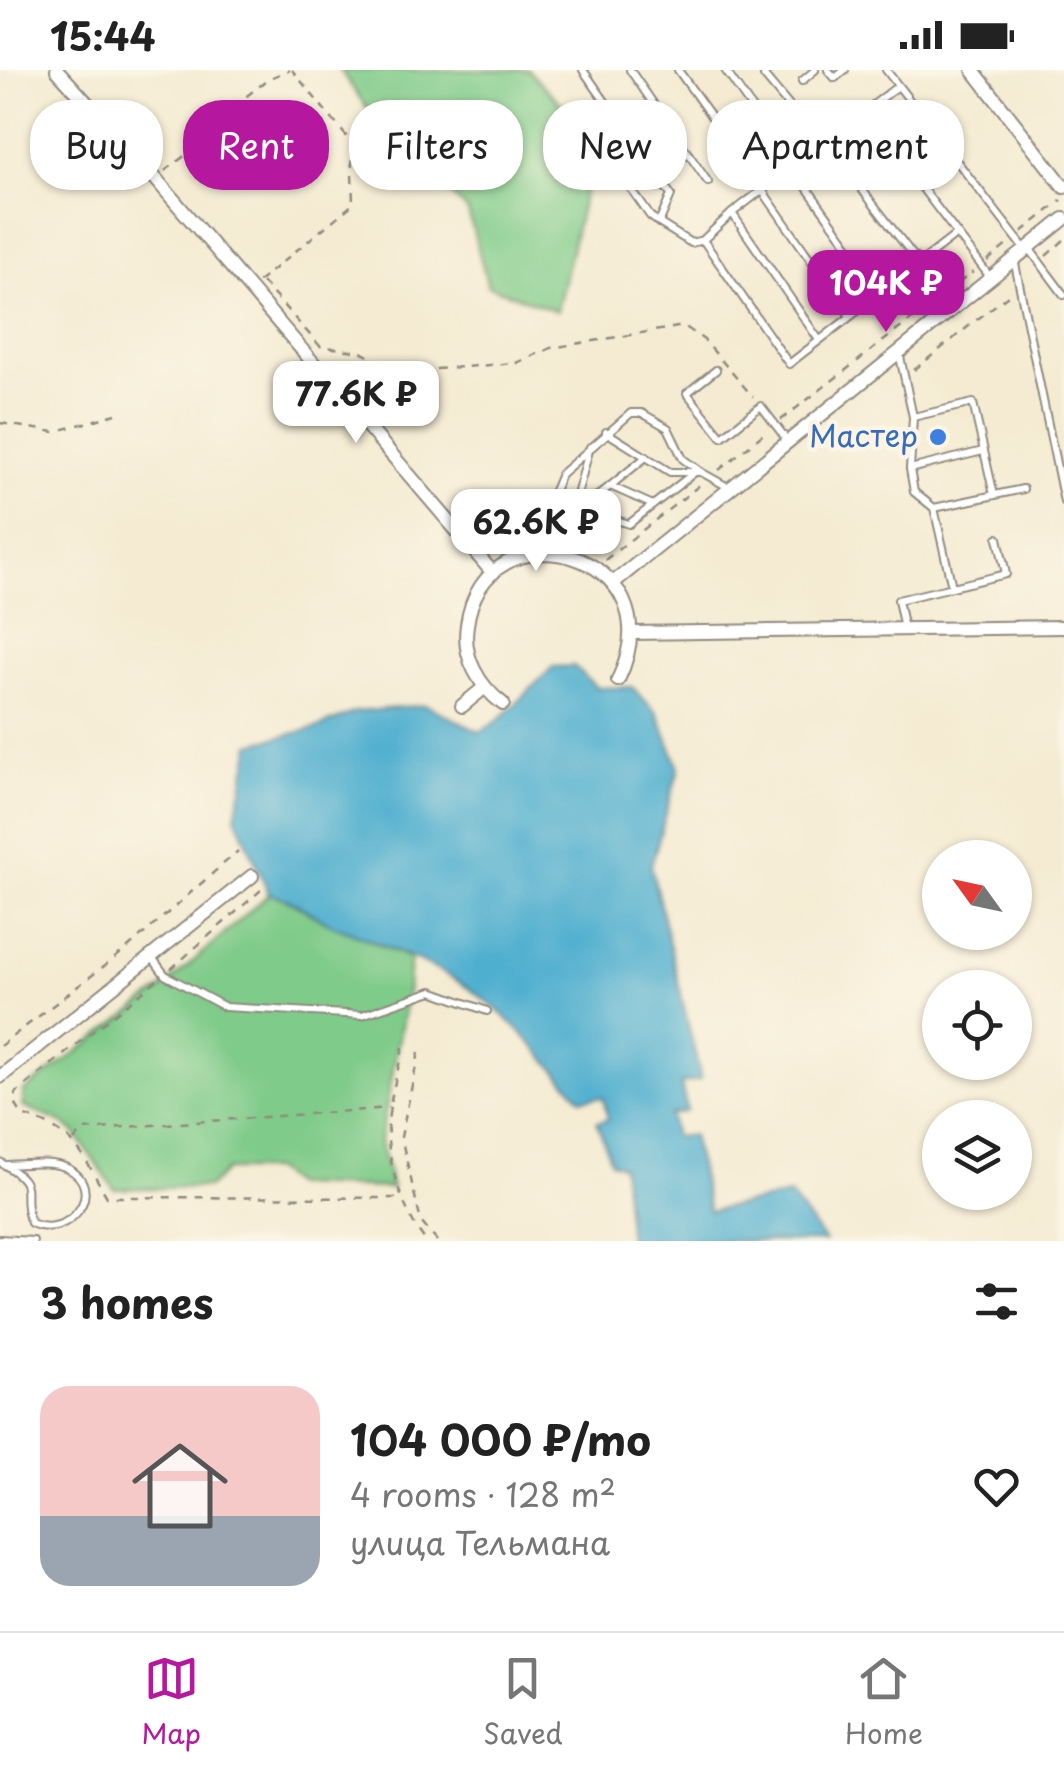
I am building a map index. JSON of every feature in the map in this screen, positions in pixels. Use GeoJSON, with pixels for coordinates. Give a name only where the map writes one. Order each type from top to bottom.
{"type":"FeatureCollection","features":[{"type":"Feature","properties":{"kind":"street"},"geometry":{"type":"LineString","coordinates":[[58,70],[85,100]]}},
{"type":"Feature","properties":{"kind":"street"},"geometry":{"type":"LineString","coordinates":[[973,70],[1064,187]]}},
{"type":"Feature","properties":{"kind":"street"},"geometry":{"type":"LineString","coordinates":[[163,186],[493,573]]}},
{"type":"Feature","properties":{"kind":"street"},"geometry":{"type":"LineString","coordinates":[[613,583],[1064,219]]}},
{"type":"Feature","properties":{"kind":"street"},"geometry":{"type":"LineString","coordinates":[[504,704],[485,688],[475,672],[466,630],[479,590],[493,573],[521,557],[553,552],[574,556],[596,567],[613,583],[630,617],[631,633],[628,660],[618,680]]}},
{"type":"Feature","properties":{"kind":"street"},"geometry":{"type":"LineString","coordinates":[[631,633],[1064,627]]}},
{"type":"Feature","properties":{"kind":"street"},"geometry":{"type":"LineString","coordinates":[[462,706],[485,688]]}},
{"type":"Feature","properties":{"kind":"street"},"geometry":{"type":"LineString","coordinates":[[0,1077],[252,876]]}},
{"type":"Feature","properties":{"kind":"lane"},"geometry":{"type":"LineString","coordinates":[[582,70],[603,100]]}},
{"type":"Feature","properties":{"kind":"lane"},"geometry":{"type":"LineString","coordinates":[[630,70],[707,181]]}},
{"type":"Feature","properties":{"kind":"lane"},"geometry":{"type":"LineString","coordinates":[[678,70],[707,111]]}},
{"type":"Feature","properties":{"kind":"lane"},"geometry":{"type":"LineString","coordinates":[[724,70],[746,100]]}},
{"type":"Feature","properties":{"kind":"lane"},"geometry":{"type":"LineString","coordinates":[[767,70],[764,76],[785,100]]}},
{"type":"Feature","properties":{"kind":"lane"},"geometry":{"type":"LineString","coordinates":[[802,80],[815,70]]}},
{"type":"Feature","properties":{"kind":"lane"},"geometry":{"type":"LineString","coordinates":[[828,70],[835,78],[845,70]]}},
{"type":"Feature","properties":{"kind":"lane"},"geometry":{"type":"LineString","coordinates":[[886,70],[1016,237],[1023,252],[1019,283],[1064,502]]}},
{"type":"Feature","properties":{"kind":"lane"},"geometry":{"type":"LineString","coordinates":[[880,100],[898,86]]}},
{"type":"Feature","properties":{"kind":"lane"},"geometry":{"type":"LineString","coordinates":[[632,190],[650,216],[691,243],[703,240],[762,190],[850,316]]}},
{"type":"Feature","properties":{"kind":"lane"},"geometry":{"type":"LineString","coordinates":[[659,223],[670,195],[667,190]]}},
{"type":"Feature","properties":{"kind":"lane"},"geometry":{"type":"LineString","coordinates":[[809,190],[882,292]]}},
{"type":"Feature","properties":{"kind":"lane"},"geometry":{"type":"LineString","coordinates":[[862,190],[919,263]]}},
{"type":"Feature","properties":{"kind":"lane"},"geometry":{"type":"LineString","coordinates":[[923,190],[991,278]]}},
{"type":"Feature","properties":{"kind":"lane"},"geometry":{"type":"LineString","coordinates":[[732,213],[819,340]]}},
{"type":"Feature","properties":{"kind":"lane"},"geometry":{"type":"LineString","coordinates":[[703,240],[788,364],[957,234]]}},
{"type":"Feature","properties":{"kind":"lane"},"geometry":{"type":"LineString","coordinates":[[1023,252],[1039,262],[1064,295]]}},
{"type":"Feature","properties":{"kind":"lane"},"geometry":{"type":"LineString","coordinates":[[899,352],[913,417],[910,468],[914,492],[934,508],[952,587]]}},
{"type":"Feature","properties":{"kind":"lane"},"geometry":{"type":"LineString","coordinates":[[716,370],[687,393],[722,437],[760,406],[788,441]]}},
{"type":"Feature","properties":{"kind":"lane"},"geometry":{"type":"LineString","coordinates":[[913,417],[973,403],[994,496]]}},
{"type":"Feature","properties":{"kind":"lane"},"geometry":{"type":"LineString","coordinates":[[646,457],[610,486],[555,517],[550,500],[561,474],[630,413],[642,413],[672,433],[683,460],[698,472]]}},
{"type":"Feature","properties":{"kind":"lane"},"geometry":{"type":"LineString","coordinates":[[606,432],[670,472],[698,472],[729,488]]}},
{"type":"Feature","properties":{"kind":"lane"},"geometry":{"type":"LineString","coordinates":[[574,506],[590,446]]}},
{"type":"Feature","properties":{"kind":"lane"},"geometry":{"type":"LineString","coordinates":[[910,468],[984,451]]}},
{"type":"Feature","properties":{"kind":"lane"},"geometry":{"type":"LineString","coordinates":[[574,506],[628,524],[698,472]]}},
{"type":"Feature","properties":{"kind":"lane"},"geometry":{"type":"LineString","coordinates":[[610,486],[653,505]]}},
{"type":"Feature","properties":{"kind":"lane"},"geometry":{"type":"LineString","coordinates":[[934,508],[1024,489]]}},
{"type":"Feature","properties":{"kind":"lane"},"geometry":{"type":"LineString","coordinates":[[904,629],[898,600],[1006,574],[998,538]]}},
{"type":"Feature","properties":{"kind":"lane"},"geometry":{"type":"LineString","coordinates":[[150,955],[165,975],[225,1006],[362,1015],[432,991],[487,1011]]}},
{"type":"Feature","properties":{"kind":"lane"},"geometry":{"type":"LineString","coordinates":[[2,1163],[55,1164],[73,1172],[81,1180],[85,1199],[77,1219],[69,1225],[47,1229],[32,1222],[24,1179],[2,1163]]}},
{"type":"Feature","properties":{"kind":"lane"},"geometry":{"type":"LineString","coordinates":[[0,1239],[32,1241]]}},
{"type":"Feature","properties":{"kind":"path"},"geometry":{"type":"LineString","coordinates":[[163,173],[196,147],[210,125],[270,78],[291,70],[351,142],[353,204],[251,291]]}},
{"type":"Feature","properties":{"kind":"path"},"geometry":{"type":"LineString","coordinates":[[596,567],[1064,198]]}},
{"type":"Feature","properties":{"kind":"path"},"geometry":{"type":"LineString","coordinates":[[1039,262],[1064,240]]}},
{"type":"Feature","properties":{"kind":"path"},"geometry":{"type":"LineString","coordinates":[[251,291],[263,281],[320,346],[361,352],[396,372],[516,363],[551,348],[684,326],[704,340],[760,406]]}},
{"type":"Feature","properties":{"kind":"path"},"geometry":{"type":"LineString","coordinates":[[905,377],[1019,283]]}},
{"type":"Feature","properties":{"kind":"path"},"geometry":{"type":"LineString","coordinates":[[0,423],[54,432],[116,414]]}},
{"type":"Feature","properties":{"kind":"path"},"geometry":{"type":"LineString","coordinates":[[0,1046],[129,947],[238,851]]}},
{"type":"Feature","properties":{"kind":"path"},"geometry":{"type":"LineString","coordinates":[[261,890],[165,975],[16,1093],[15,1103],[22,1115],[52,1124],[74,1141],[107,1197],[402,1198]]}},
{"type":"Feature","properties":{"kind":"path"},"geometry":{"type":"LineString","coordinates":[[403,1047],[388,1140],[402,1198],[415,1228],[426,1241]]}},
{"type":"Feature","properties":{"kind":"path"},"geometry":{"type":"LineString","coordinates":[[419,1052],[401,1137],[421,1222],[437,1241]]}},
{"type":"Feature","properties":{"kind":"path"},"geometry":{"type":"LineString","coordinates":[[74,1141],[83,1130],[391,1108]]}},
{"type":"Feature","properties":{"kind":"green space"},"geometry":{"type":"Polygon","coordinates":[[[340,70],[528,70],[558,100],[543,100],[543,190],[586,190],[557,311],[488,286],[468,212],[447,190],[523,190],[523,100],[361,100],[340,70]]]}},
{"type":"Feature","properties":{"kind":"green space"},"geometry":{"type":"Polygon","coordinates":[[[269,894],[285,897],[314,916],[410,958],[408,989],[380,1141],[392,1188],[293,1185],[274,1170],[226,1170],[209,1187],[114,1189],[75,1133],[63,1123],[23,1106],[23,1092],[160,991],[269,894]]]}},
{"type":"Feature","properties":{"kind":"water"},"geometry":{"type":"Polygon","coordinates":[[[574,666],[597,688],[632,687],[658,714],[679,768],[651,866],[701,1079],[681,1084],[687,1111],[670,1115],[675,1137],[692,1135],[709,1211],[790,1195],[825,1241],[629,1241],[622,1166],[611,1162],[597,1122],[608,1119],[603,1097],[581,1099],[519,1030],[460,983],[269,894],[236,816],[251,744],[316,728],[355,712],[426,705],[480,732],[499,720],[553,667],[574,666]]]}},
{"type":"Feature","properties":{"kind":"place","name":"Мастер"},"geometry":{"type":"Point","coordinates":[938,437]}}]}
